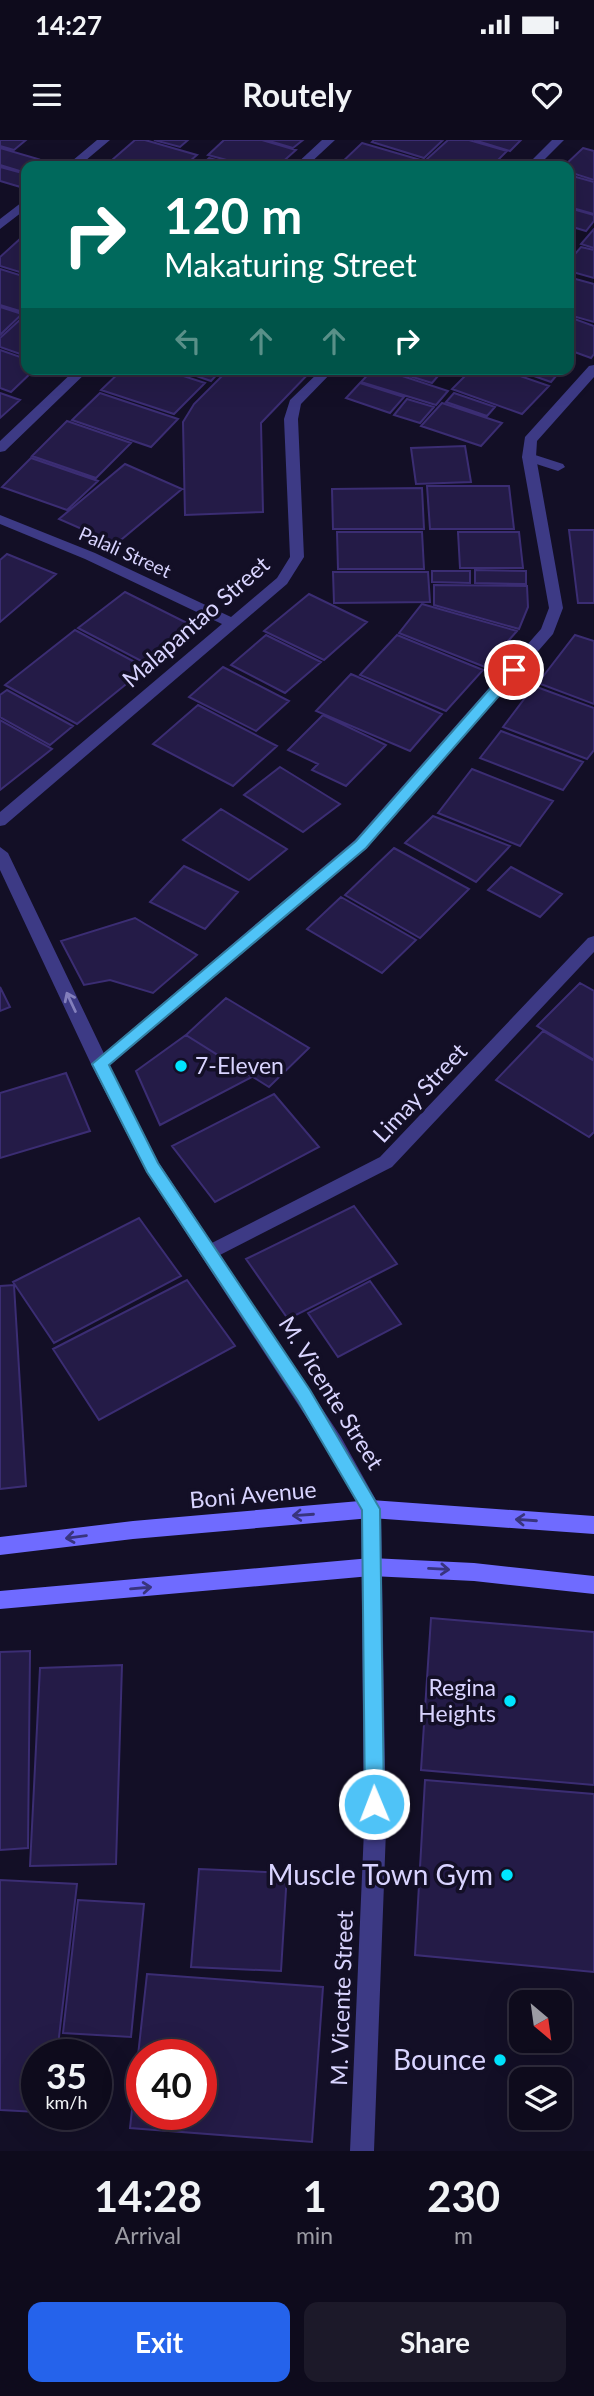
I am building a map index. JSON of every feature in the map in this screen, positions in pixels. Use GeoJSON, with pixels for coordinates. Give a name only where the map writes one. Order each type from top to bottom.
{"type":"FeatureCollection","features":[{"type":"Feature","properties":{"kind":"main road","name":"Boni Avenue"},"geometry":{"type":"LineString","coordinates":[[0,1546],[132,1530],[371,1509],[594,1525]]}},
{"type":"Feature","properties":{"kind":"main road"},"geometry":{"type":"LineString","coordinates":[[0,1600],[371,1567],[474,1572],[594,1585]]}},
{"type":"Feature","properties":{"kind":"street"},"geometry":{"type":"LineString","coordinates":[[78,161],[104,140]]}},
{"type":"Feature","properties":{"kind":"street"},"geometry":{"type":"LineString","coordinates":[[306,161],[329,140]]}},
{"type":"Feature","properties":{"kind":"street"},"geometry":{"type":"LineString","coordinates":[[536,161],[558,140]]}},
{"type":"Feature","properties":{"kind":"street"},"geometry":{"type":"LineString","coordinates":[[0,225],[21,207]]}},
{"type":"Feature","properties":{"kind":"street"},"geometry":{"type":"LineString","coordinates":[[100,1064],[361,844],[548,631],[556,608],[528,457],[530,440],[594,369]]}},
{"type":"Feature","properties":{"kind":"street"},"geometry":{"type":"LineString","coordinates":[[0,448],[78,375]]}},
{"type":"Feature","properties":{"kind":"street","name":"Malapantao Street"},"geometry":{"type":"LineString","coordinates":[[0,821],[282,581],[297,557],[291,419],[295,403],[323,375]]}},
{"type":"Feature","properties":{"kind":"street"},"geometry":{"type":"LineString","coordinates":[[528,457],[558,467]]}},
{"type":"Feature","properties":{"kind":"street","name":"Palali Street"},"geometry":{"type":"LineString","coordinates":[[0,519],[90,556],[232,623]]}},
{"type":"Feature","properties":{"kind":"street","name":"M. Vicente Street"},"geometry":{"type":"LineString","coordinates":[[0,853],[152,1168],[334,1443],[371,1509],[375,1830],[362,2151]]}},
{"type":"Feature","properties":{"kind":"street","name":"Limay Street"},"geometry":{"type":"LineString","coordinates":[[210,1252],[386,1162],[594,942]]}},
{"type":"Feature","properties":{"kind":"building"},"geometry":{"type":"Polygon","coordinates":[[[0,140],[26,140],[14,150],[0,146],[0,140]]]}},
{"type":"Feature","properties":{"kind":"building"},"geometry":{"type":"Polygon","coordinates":[[[135,140],[145,140],[197,155],[190,161],[112,160],[135,140]]]}},
{"type":"Feature","properties":{"kind":"building"},"geometry":{"type":"Polygon","coordinates":[[[154,140],[188,140],[180,147],[154,140]]]}},
{"type":"Feature","properties":{"kind":"building"},"geometry":{"type":"Polygon","coordinates":[[[224,140],[262,140],[296,150],[284,161],[230,161],[208,155],[224,140]]]}},
{"type":"Feature","properties":{"kind":"building"},"geometry":{"type":"Polygon","coordinates":[[[266,140],[303,140],[293,148],[266,140]]]}},
{"type":"Feature","properties":{"kind":"building"},"geometry":{"type":"Polygon","coordinates":[[[443,140],[424,158],[372,142],[443,140]]]}},
{"type":"Feature","properties":{"kind":"building"},"geometry":{"type":"Polygon","coordinates":[[[448,140],[469,140],[507,151],[497,161],[427,159],[448,140]]]}},
{"type":"Feature","properties":{"kind":"building"},"geometry":{"type":"Polygon","coordinates":[[[474,140],[521,140],[510,151],[474,140]]]}},
{"type":"Feature","properties":{"kind":"building"},"geometry":{"type":"Polygon","coordinates":[[[362,143],[424,161],[343,161],[362,143]]]}},
{"type":"Feature","properties":{"kind":"building"},"geometry":{"type":"Polygon","coordinates":[[[0,148],[38,159],[21,161],[21,171],[0,165],[0,148]]]}},
{"type":"Feature","properties":{"kind":"building"},"geometry":{"type":"Polygon","coordinates":[[[583,148],[594,151],[594,180],[574,174],[574,161],[569,161],[583,148]]]}},
{"type":"Feature","properties":{"kind":"building"},"geometry":{"type":"Polygon","coordinates":[[[0,167],[21,173],[21,187],[0,181],[0,167]]]}},
{"type":"Feature","properties":{"kind":"building"},"geometry":{"type":"Polygon","coordinates":[[[574,176],[594,182],[594,214],[574,208],[574,176]]]}},
{"type":"Feature","properties":{"kind":"building"},"geometry":{"type":"Polygon","coordinates":[[[574,209],[594,215],[594,221],[586,231],[574,227],[574,209]]]}},
{"type":"Feature","properties":{"kind":"building"},"geometry":{"type":"Polygon","coordinates":[[[594,229],[594,248],[581,244],[594,229]]]}},
{"type":"Feature","properties":{"kind":"building"},"geometry":{"type":"Polygon","coordinates":[[[21,239],[21,272],[0,266],[0,257],[21,239]]]}},
{"type":"Feature","properties":{"kind":"building"},"geometry":{"type":"Polygon","coordinates":[[[581,247],[594,250],[594,278],[574,272],[574,255],[581,247]]]}},
{"type":"Feature","properties":{"kind":"building"},"geometry":{"type":"Polygon","coordinates":[[[0,269],[21,275],[21,311],[0,305],[0,269]]]}},
{"type":"Feature","properties":{"kind":"building"},"geometry":{"type":"Polygon","coordinates":[[[574,279],[594,284],[594,322],[574,316],[574,279]]]}},
{"type":"Feature","properties":{"kind":"building"},"geometry":{"type":"Polygon","coordinates":[[[0,307],[21,314],[21,315],[0,335],[0,307]]]}},
{"type":"Feature","properties":{"kind":"building"},"geometry":{"type":"Polygon","coordinates":[[[21,319],[21,354],[0,347],[0,338],[21,319]]]}},
{"type":"Feature","properties":{"kind":"building"},"geometry":{"type":"Polygon","coordinates":[[[574,319],[594,326],[594,354],[591,358],[574,352],[574,319]]]}},
{"type":"Feature","properties":{"kind":"building"},"geometry":{"type":"Polygon","coordinates":[[[0,350],[21,357],[21,375],[29,375],[11,392],[0,388],[0,350]]]}},
{"type":"Feature","properties":{"kind":"building"},"geometry":{"type":"Polygon","coordinates":[[[117,375],[180,375],[205,383],[174,414],[101,390],[117,375]]]}},
{"type":"Feature","properties":{"kind":"building"},"geometry":{"type":"Polygon","coordinates":[[[194,375],[216,375],[211,381],[194,375]]]}},
{"type":"Feature","properties":{"kind":"building"},"geometry":{"type":"Polygon","coordinates":[[[223,375],[307,375],[261,423],[263,512],[185,515],[183,422],[194,404],[223,375]]]}},
{"type":"Feature","properties":{"kind":"building"},"geometry":{"type":"Polygon","coordinates":[[[367,375],[399,375],[448,391],[436,405],[361,382],[367,375]]]}},
{"type":"Feature","properties":{"kind":"building"},"geometry":{"type":"Polygon","coordinates":[[[406,375],[439,375],[432,383],[406,375]]]}},
{"type":"Feature","properties":{"kind":"building"},"geometry":{"type":"Polygon","coordinates":[[[466,375],[517,375],[549,386],[522,414],[452,389],[466,375]]]}},
{"type":"Feature","properties":{"kind":"building"},"geometry":{"type":"Polygon","coordinates":[[[531,375],[557,375],[551,382],[531,375]]]}},
{"type":"Feature","properties":{"kind":"building"},"geometry":{"type":"Polygon","coordinates":[[[360,383],[404,397],[390,413],[346,398],[360,383]]]}},
{"type":"Feature","properties":{"kind":"building"},"geometry":{"type":"Polygon","coordinates":[[[0,393],[20,400],[0,418],[0,393]]]}},
{"type":"Feature","properties":{"kind":"building"},"geometry":{"type":"Polygon","coordinates":[[[100,393],[178,419],[151,447],[72,420],[100,393]]]}},
{"type":"Feature","properties":{"kind":"building"},"geometry":{"type":"Polygon","coordinates":[[[454,393],[495,407],[487,416],[446,402],[454,393]]]}},
{"type":"Feature","properties":{"kind":"building"},"geometry":{"type":"Polygon","coordinates":[[[407,399],[434,407],[420,423],[394,415],[407,399]]]}},
{"type":"Feature","properties":{"kind":"building"},"geometry":{"type":"Polygon","coordinates":[[[442,403],[502,423],[481,446],[421,426],[442,403]]]}},
{"type":"Feature","properties":{"kind":"building"},"geometry":{"type":"Polygon","coordinates":[[[67,421],[131,443],[96,478],[32,456],[67,421]]]}},
{"type":"Feature","properties":{"kind":"building"},"geometry":{"type":"Polygon","coordinates":[[[465,446],[471,482],[416,484],[411,448],[465,446]]]}},
{"type":"Feature","properties":{"kind":"building"},"geometry":{"type":"Polygon","coordinates":[[[31,458],[98,481],[67,510],[2,487],[31,458]]]}},
{"type":"Feature","properties":{"kind":"building"},"geometry":{"type":"Polygon","coordinates":[[[125,464],[182,489],[116,544],[59,519],[125,464]]]}},
{"type":"Feature","properties":{"kind":"building"},"geometry":{"type":"Polygon","coordinates":[[[427,486],[509,486],[514,529],[430,529],[427,486]]]}},
{"type":"Feature","properties":{"kind":"building"},"geometry":{"type":"Polygon","coordinates":[[[422,488],[424,529],[333,529],[332,489],[422,488]]]}},
{"type":"Feature","properties":{"kind":"building"},"geometry":{"type":"Polygon","coordinates":[[[569,530],[594,530],[594,603],[578,603],[569,530]]]}},
{"type":"Feature","properties":{"kind":"building"},"geometry":{"type":"Polygon","coordinates":[[[337,532],[422,532],[424,569],[338,569],[337,532]]]}},
{"type":"Feature","properties":{"kind":"building"},"geometry":{"type":"Polygon","coordinates":[[[458,532],[519,532],[523,568],[460,568],[458,532]]]}},
{"type":"Feature","properties":{"kind":"building"},"geometry":{"type":"Polygon","coordinates":[[[7,554],[56,574],[0,622],[0,560],[7,554]]]}},
{"type":"Feature","properties":{"kind":"building"},"geometry":{"type":"Polygon","coordinates":[[[475,570],[526,571],[526,584],[475,583],[475,570]]]}},
{"type":"Feature","properties":{"kind":"building"},"geometry":{"type":"Polygon","coordinates":[[[432,571],[470,571],[470,583],[432,582],[432,571]]]}},
{"type":"Feature","properties":{"kind":"building"},"geometry":{"type":"Polygon","coordinates":[[[333,572],[428,572],[430,602],[334,603],[333,572]]]}},
{"type":"Feature","properties":{"kind":"building"},"geometry":{"type":"Polygon","coordinates":[[[434,585],[527,586],[528,607],[519,629],[434,605],[434,585]]]}},
{"type":"Feature","properties":{"kind":"building"},"geometry":{"type":"Polygon","coordinates":[[[125,592],[195,627],[149,665],[78,628],[125,592]]]}},
{"type":"Feature","properties":{"kind":"building"},"geometry":{"type":"Polygon","coordinates":[[[309,594],[367,622],[324,660],[264,631],[309,594]]]}},
{"type":"Feature","properties":{"kind":"building"},"geometry":{"type":"Polygon","coordinates":[[[422,604],[517,631],[485,667],[399,633],[422,604]]]}},
{"type":"Feature","properties":{"kind":"building"},"geometry":{"type":"Polygon","coordinates":[[[75,630],[146,668],[77,724],[5,685],[75,630]]]}},
{"type":"Feature","properties":{"kind":"building"},"geometry":{"type":"Polygon","coordinates":[[[266,635],[321,662],[285,693],[231,665],[266,635]]]}},
{"type":"Feature","properties":{"kind":"building"},"geometry":{"type":"Polygon","coordinates":[[[397,635],[483,670],[446,711],[360,675],[397,635]]]}},
{"type":"Feature","properties":{"kind":"building"},"geometry":{"type":"Polygon","coordinates":[[[575,635],[594,641],[594,704],[538,683],[575,635]]]}},
{"type":"Feature","properties":{"kind":"building"},"geometry":{"type":"Polygon","coordinates":[[[223,667],[289,701],[256,731],[189,697],[223,667]]]}},
{"type":"Feature","properties":{"kind":"building"},"geometry":{"type":"Polygon","coordinates":[[[351,674],[442,714],[410,751],[316,711],[351,674]]]}},
{"type":"Feature","properties":{"kind":"building"},"geometry":{"type":"Polygon","coordinates":[[[534,686],[594,708],[594,750],[587,759],[503,727],[534,686]]]}},
{"type":"Feature","properties":{"kind":"building"},"geometry":{"type":"Polygon","coordinates":[[[7,690],[73,726],[50,745],[0,717],[0,695],[7,690]]]}},
{"type":"Feature","properties":{"kind":"building"},"geometry":{"type":"Polygon","coordinates":[[[198,705],[277,746],[233,786],[153,744],[198,705]]]}},
{"type":"Feature","properties":{"kind":"building"},"geometry":{"type":"Polygon","coordinates":[[[323,715],[386,745],[346,786],[312,770],[318,764],[288,750],[323,715]]]}},
{"type":"Feature","properties":{"kind":"building"},"geometry":{"type":"Polygon","coordinates":[[[0,720],[52,749],[0,790],[0,720]]]}},
{"type":"Feature","properties":{"kind":"building"},"geometry":{"type":"Polygon","coordinates":[[[501,731],[583,762],[563,790],[480,758],[501,731]]]}},
{"type":"Feature","properties":{"kind":"building"},"geometry":{"type":"Polygon","coordinates":[[[280,767],[340,804],[303,832],[244,795],[280,767]]]}},
{"type":"Feature","properties":{"kind":"building"},"geometry":{"type":"Polygon","coordinates":[[[472,769],[553,801],[520,846],[438,813],[472,769]]]}},
{"type":"Feature","properties":{"kind":"building"},"geometry":{"type":"Polygon","coordinates":[[[221,809],[287,849],[249,880],[183,840],[221,809]]]}},
{"type":"Feature","properties":{"kind":"building"},"geometry":{"type":"Polygon","coordinates":[[[433,816],[510,846],[476,882],[405,843],[433,816]]]}},
{"type":"Feature","properties":{"kind":"building"},"geometry":{"type":"Polygon","coordinates":[[[394,848],[469,889],[420,938],[345,895],[394,848]]]}},
{"type":"Feature","properties":{"kind":"building"},"geometry":{"type":"Polygon","coordinates":[[[184,866],[238,892],[205,929],[150,902],[184,866]]]}},
{"type":"Feature","properties":{"kind":"building"},"geometry":{"type":"Polygon","coordinates":[[[511,867],[562,894],[540,917],[488,890],[511,867]]]}},
{"type":"Feature","properties":{"kind":"building"},"geometry":{"type":"Polygon","coordinates":[[[341,897],[416,940],[382,973],[307,929],[341,897]]]}},
{"type":"Feature","properties":{"kind":"building"},"geometry":{"type":"Polygon","coordinates":[[[135,918],[197,955],[153,993],[110,980],[84,985],[61,941],[135,918]]]}},
{"type":"Feature","properties":{"kind":"building"},"geometry":{"type":"Polygon","coordinates":[[[580,983],[594,991],[594,1060],[537,1026],[580,983]]]}},
{"type":"Feature","properties":{"kind":"building"},"geometry":{"type":"Polygon","coordinates":[[[0,987],[10,1007],[0,1011],[0,987]]]}},
{"type":"Feature","properties":{"kind":"building"},"geometry":{"type":"Polygon","coordinates":[[[226,998],[309,1048],[269,1087],[186,1035],[226,998]]]}},
{"type":"Feature","properties":{"kind":"building"},"geometry":{"type":"Polygon","coordinates":[[[543,1031],[594,1061],[594,1132],[589,1137],[496,1080],[543,1031]]]}},
{"type":"Feature","properties":{"kind":"building"},"geometry":{"type":"Polygon","coordinates":[[[186,1035],[252,1077],[160,1125],[136,1071],[186,1035]]]}},
{"type":"Feature","properties":{"kind":"building"},"geometry":{"type":"Polygon","coordinates":[[[66,1073],[90,1131],[0,1158],[0,1093],[66,1073]]]}},
{"type":"Feature","properties":{"kind":"building"},"geometry":{"type":"Polygon","coordinates":[[[274,1094],[319,1147],[215,1202],[172,1146],[274,1094]]]}},
{"type":"Feature","properties":{"kind":"building"},"geometry":{"type":"Polygon","coordinates":[[[354,1206],[397,1264],[288,1319],[246,1259],[354,1206]]]}},
{"type":"Feature","properties":{"kind":"building"},"geometry":{"type":"Polygon","coordinates":[[[139,1218],[181,1276],[54,1343],[13,1282],[139,1218]]]}},
{"type":"Feature","properties":{"kind":"building"},"geometry":{"type":"Polygon","coordinates":[[[187,1280],[235,1346],[99,1420],[53,1349],[187,1280]]]}},
{"type":"Feature","properties":{"kind":"building"},"geometry":{"type":"Polygon","coordinates":[[[370,1281],[401,1324],[338,1357],[308,1313],[370,1281]]]}},
{"type":"Feature","properties":{"kind":"building"},"geometry":{"type":"Polygon","coordinates":[[[14,1285],[26,1486],[0,1489],[0,1286],[14,1285]]]}},
{"type":"Feature","properties":{"kind":"building","name":"Regina Heights"},"geometry":{"type":"Polygon","coordinates":[[[431,1618],[594,1632],[594,1785],[421,1770],[431,1618]]]}},
{"type":"Feature","properties":{"kind":"building"},"geometry":{"type":"Polygon","coordinates":[[[30,1651],[28,1848],[0,1850],[0,1652],[30,1651]]]}},
{"type":"Feature","properties":{"kind":"building"},"geometry":{"type":"Polygon","coordinates":[[[122,1665],[116,1864],[30,1866],[40,1668],[122,1665]]]}},
{"type":"Feature","properties":{"kind":"building","name":"Muscle Town Gym"},"geometry":{"type":"Polygon","coordinates":[[[425,1780],[594,1794],[594,1972],[415,1955],[425,1780]]]}},
{"type":"Feature","properties":{"kind":"building"},"geometry":{"type":"Polygon","coordinates":[[[199,1869],[287,1873],[281,1971],[191,1967],[199,1869]]]}},
{"type":"Feature","properties":{"kind":"building"},"geometry":{"type":"Polygon","coordinates":[[[0,1880],[77,1884],[59,2039],[21,2039],[21,2111],[0,2110],[0,1880]]]}},
{"type":"Feature","properties":{"kind":"building"},"geometry":{"type":"Polygon","coordinates":[[[78,1900],[144,1904],[131,2037],[63,2033],[78,1900]]]}},
{"type":"Feature","properties":{"kind":"building"},"geometry":{"type":"Polygon","coordinates":[[[147,1974],[323,1987],[312,2142],[156,2130],[217,2130],[217,2039],[140,2039],[147,1974]]]}},
{"type":"Feature","properties":{"kind":"place","name":"7-Eleven"},"geometry":{"type":"Point","coordinates":[181,1066]}},
{"type":"Feature","properties":{"kind":"place","name":"Regina Heights"},"geometry":{"type":"Point","coordinates":[510,1701]}},
{"type":"Feature","properties":{"kind":"place","name":"Muscle Town Gym"},"geometry":{"type":"Point","coordinates":[507,1875]}},
{"type":"Feature","properties":{"kind":"place","name":"Bounce"},"geometry":{"type":"Point","coordinates":[500,2060]}},
{"type":"Feature","properties":{"kind":"route"},"geometry":{"type":"LineString","coordinates":[[374,1804],[371,1509],[304,1396],[152,1168],[100,1064],[361,844],[514,670]]}}]}
